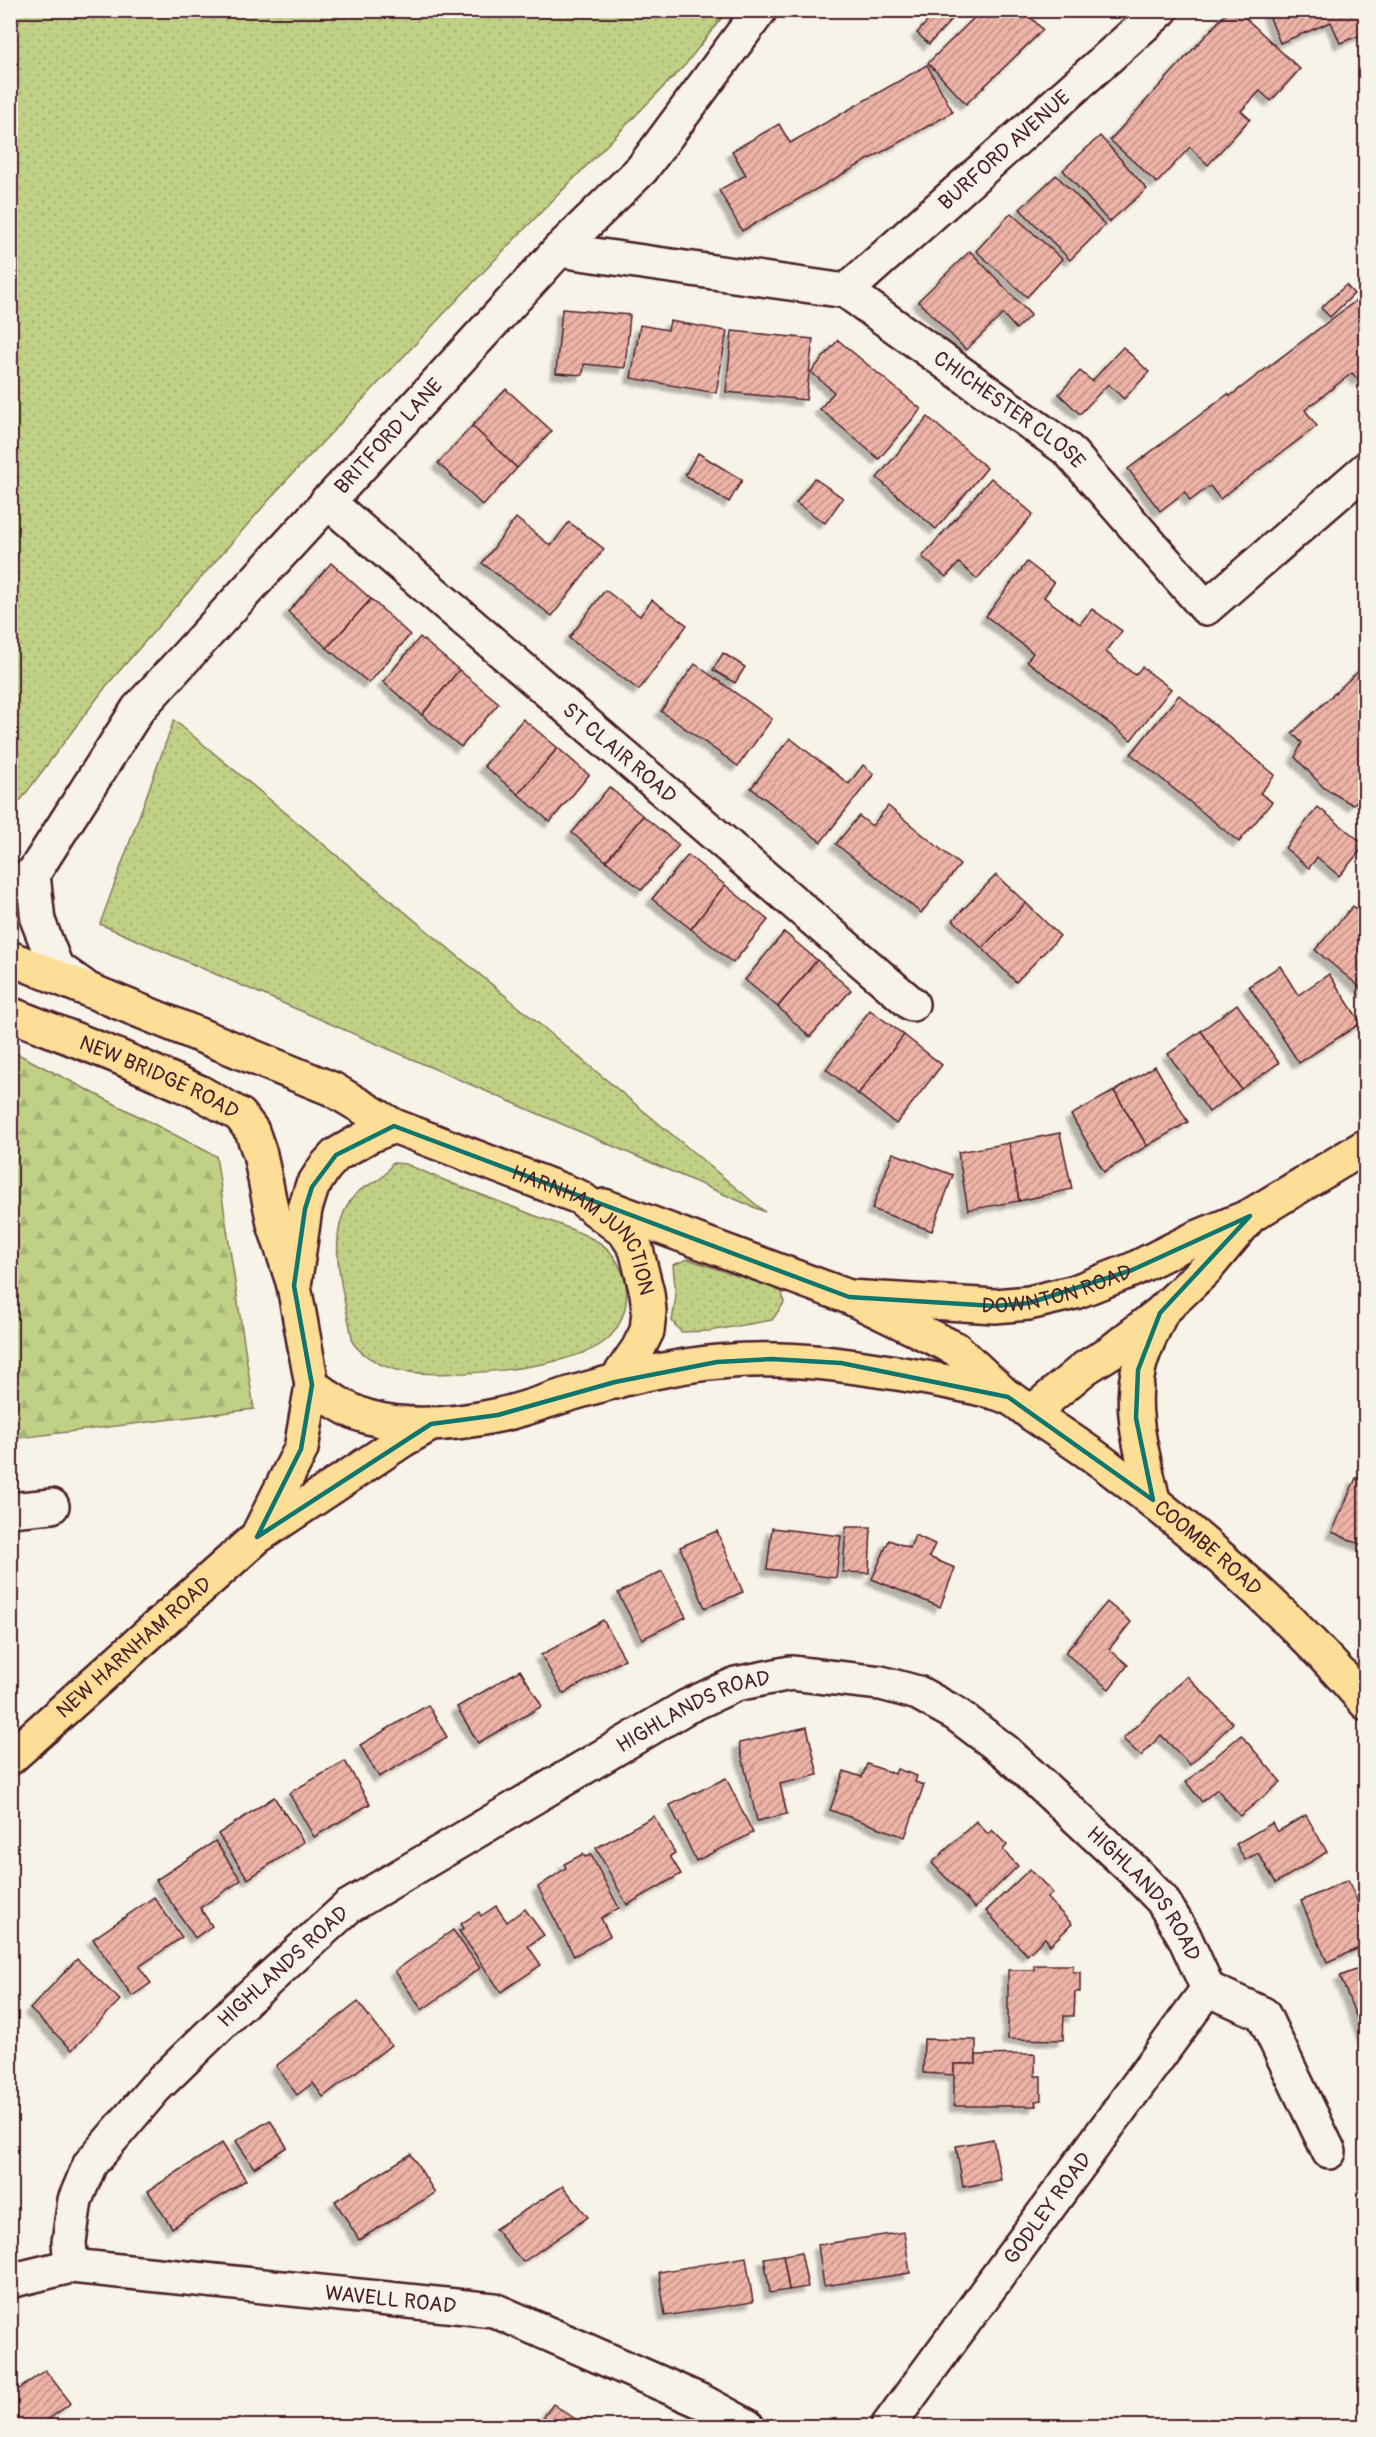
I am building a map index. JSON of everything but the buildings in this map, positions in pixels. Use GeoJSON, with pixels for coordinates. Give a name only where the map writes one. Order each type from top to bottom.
{"type":"FeatureCollection","features":[{"type":"Feature","properties":{"kind":"main road"},"geometry":{"type":"LineString","coordinates":[[10,958],[332,1089],[394,1126]]}},
{"type":"Feature","properties":{"kind":"main road","name":"NEW BRIDGE ROAD"},"geometry":{"type":"LineString","coordinates":[[10,1014],[168,1078],[225,1105],[240,1115],[252,1131],[260,1154],[274,1224],[294,1286]]}},
{"type":"Feature","properties":{"kind":"main road"},"geometry":{"type":"LineString","coordinates":[[257,1537],[301,1449],[312,1385],[294,1286],[304,1209],[312,1187],[325,1167],[348,1148],[394,1126]]}},
{"type":"Feature","properties":{"kind":"main road","name":"HARNHAM JUNCTION"},"geometry":{"type":"LineString","coordinates":[[394,1126],[579,1197],[625,1232],[636,1249],[649,1311],[647,1331],[638,1349],[615,1382]]}},
{"type":"Feature","properties":{"kind":"main road","name":"DOWNTON ROAD"},"geometry":{"type":"LineString","coordinates":[[849,1297],[995,1306],[1029,1303],[1075,1292],[1132,1270],[1196,1238],[1250,1216],[1365,1146]]}},
{"type":"Feature","properties":{"kind":"main road","name":"DOWNTON ROAD"},"geometry":{"type":"LineString","coordinates":[[579,1197],[849,1297],[956,1349],[1020,1405],[1112,1351],[1160,1313],[1206,1269],[1250,1216]]}},
{"type":"Feature","properties":{"kind":"main road"},"geometry":{"type":"LineString","coordinates":[[1153,1500],[1139,1439],[1135,1399],[1138,1370],[1160,1313]]}},
{"type":"Feature","properties":{"kind":"main road"},"geometry":{"type":"LineString","coordinates":[[312,1385],[333,1400],[369,1418],[391,1422],[431,1424],[498,1415],[669,1369],[717,1362],[771,1359],[841,1363],[946,1382],[1020,1405]]}},
{"type":"Feature","properties":{"kind":"main road","name":"COOMBE ROAD"},"geometry":{"type":"LineString","coordinates":[[1020,1405],[1083,1447],[1153,1500],[1209,1547],[1288,1619],[1335,1667],[1365,1703]]}},
{"type":"Feature","properties":{"kind":"main road"},"geometry":{"type":"LineString","coordinates":[[257,1537],[403,1440],[431,1424]]}},
{"type":"Feature","properties":{"kind":"main road","name":"NEW HARNHAM ROAD"},"geometry":{"type":"LineString","coordinates":[[10,1758],[257,1537]]}},
{"type":"Feature","properties":{"kind":"street","name":"BRITFORD LANE"},"geometry":{"type":"LineString","coordinates":[[83,987],[56,967],[22,880],[138,709],[559,249],[642,169],[760,10]]}},
{"type":"Feature","properties":{"kind":"street","name":"BURFORD AVENUE"},"geometry":{"type":"LineString","coordinates":[[846,291],[1161,10]]}},
{"type":"Feature","properties":{"kind":"street","name":"CHICHESTER CLOSE"},"geometry":{"type":"LineString","coordinates":[[559,249],[846,291],[1068,450],[1206,608],[1365,470]]}},
{"type":"Feature","properties":{"kind":"street","name":"ST CLAIR ROAD"},"geometry":{"type":"LineString","coordinates":[[327,501],[912,1004]]}},
{"type":"Feature","properties":{"kind":"street"},"geometry":{"type":"LineString","coordinates":[[10,1510],[52,1506]]}},
{"type":"Feature","properties":{"kind":"street","name":"HIGHLANDS ROAD"},"geometry":{"type":"LineString","coordinates":[[71,2266],[69,2242],[75,2200],[90,2164],[155,2088],[236,2009],[348,1906],[686,1707],[736,1684],[791,1673],[881,1683],[918,1693],[956,1714],[1005,1750],[1162,1900],[1184,1936],[1208,1989],[1263,2014],[1329,2151]]}},
{"type":"Feature","properties":{"kind":"street","name":"GODLEY ROAD"},"geometry":{"type":"LineString","coordinates":[[888,2427],[1208,1989]]}},
{"type":"Feature","properties":{"kind":"street","name":"WAVELL ROAD"},"geometry":{"type":"LineString","coordinates":[[10,2281],[71,2266],[494,2310],[698,2414],[747,2427]]}},
{"type":"Feature","properties":{"kind":"highlighted area"},"geometry":{"type":"Polygon","coordinates":[[[394,1126],[849,1297],[995,1306],[1029,1303],[1132,1270],[1250,1216],[1160,1313],[1138,1370],[1136,1418],[1153,1500],[1008,1397],[841,1363],[771,1359],[717,1362],[615,1382],[498,1415],[431,1424],[257,1537],[301,1449],[312,1385],[294,1286],[305,1209],[312,1187],[336,1155],[394,1126]]]}},
{"type":"Feature","properties":{"kind":"green space"},"geometry":{"type":"Polygon","coordinates":[[[11,10],[727,11],[685,65],[507,247],[283,484],[107,685],[11,813],[11,10]]]}},
{"type":"Feature","properties":{"kind":"green space"},"geometry":{"type":"Polygon","coordinates":[[[174,720],[765,1212],[100,924],[174,720]]]}},
{"type":"Feature","properties":{"kind":"green space"},"geometry":{"type":"Polygon","coordinates":[[[10,1050],[216,1156],[254,1409],[11,1439],[10,1050]]]}},
{"type":"Feature","properties":{"kind":"green space"},"geometry":{"type":"Polygon","coordinates":[[[392,1163],[406,1164],[576,1231],[600,1243],[610,1251],[617,1262],[626,1285],[625,1309],[615,1331],[604,1342],[587,1351],[532,1366],[500,1370],[436,1374],[410,1372],[390,1368],[365,1355],[353,1343],[339,1267],[339,1228],[345,1210],[355,1195],[380,1179],[392,1163]]]}},
{"type":"Feature","properties":{"kind":"green space"},"geometry":{"type":"Polygon","coordinates":[[[688,1259],[782,1291],[784,1303],[772,1320],[709,1331],[681,1332],[672,1321],[676,1296],[673,1265],[688,1259]]]}}]}
